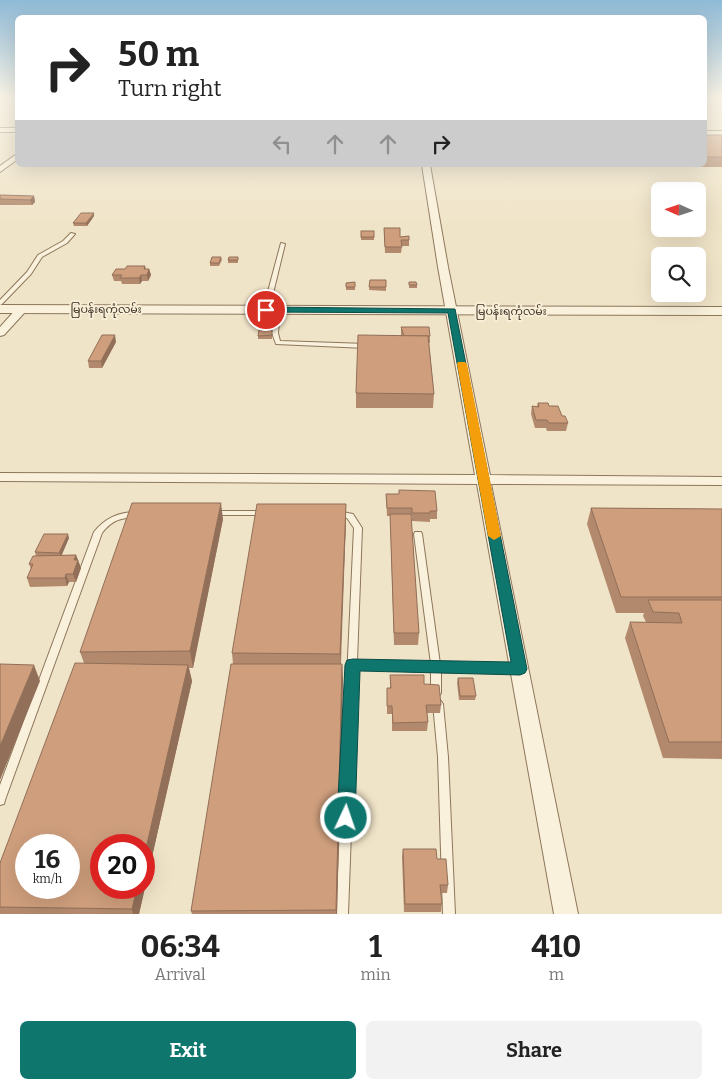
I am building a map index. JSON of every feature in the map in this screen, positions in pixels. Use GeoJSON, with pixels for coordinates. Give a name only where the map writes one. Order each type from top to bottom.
{"type":"FeatureCollection","features":[{"type":"Feature","properties":{"kind":"street"},"geometry":{"type":"LineString","coordinates":[[0,170],[15,158]]}},
{"type":"Feature","properties":{"kind":"street"},"geometry":{"type":"LineString","coordinates":[[426,167],[566,914]]}},
{"type":"Feature","properties":{"kind":"street","name":"မြပန်းရကုံလမ်း"},"geometry":{"type":"LineString","coordinates":[[0,309],[722,312]]}},
{"type":"Feature","properties":{"kind":"street"},"geometry":{"type":"LineString","coordinates":[[0,333],[22,309]]}},
{"type":"Feature","properties":{"kind":"street"},"geometry":{"type":"LineString","coordinates":[[0,477],[722,481]]}},
{"type":"Feature","properties":{"kind":"lane"},"geometry":{"type":"LineString","coordinates":[[0,303],[29,273],[39,258],[65,242],[72,234]]}},
{"type":"Feature","properties":{"kind":"lane"},"geometry":{"type":"LineString","coordinates":[[283,244],[271,310],[278,343],[368,346]]}},
{"type":"Feature","properties":{"kind":"lane"},"geometry":{"type":"LineString","coordinates":[[205,513],[274,513]]}},
{"type":"Feature","properties":{"kind":"lane"},"geometry":{"type":"LineString","coordinates":[[324,513],[350,516],[358,528],[342,914]]}},
{"type":"Feature","properties":{"kind":"lane"},"geometry":{"type":"LineString","coordinates":[[0,800],[98,532],[103,525],[120,515],[146,514]]}},
{"type":"Feature","properties":{"kind":"lane"},"geometry":{"type":"LineString","coordinates":[[418,534],[436,668],[443,758],[449,914]]}},
{"type":"Feature","properties":{"kind":"lane"},"geometry":{"type":"LineString","coordinates":[[353,665],[520,669]]}},
{"type":"Feature","properties":{"kind":"building"},"geometry":{"type":"Polygon","coordinates":[[[707,140],[722,140],[722,157],[707,157],[707,140]]]}},
{"type":"Feature","properties":{"kind":"building"},"geometry":{"type":"Polygon","coordinates":[[[0,195],[34,196],[30,200],[0,199],[0,195]]]}},
{"type":"Feature","properties":{"kind":"building"},"geometry":{"type":"Polygon","coordinates":[[[81,213],[94,213],[86,223],[73,223],[81,213]]]}},
{"type":"Feature","properties":{"kind":"building"},"geometry":{"type":"Polygon","coordinates":[[[384,228],[400,228],[400,237],[409,236],[409,240],[401,240],[402,247],[385,247],[384,228]]]}},
{"type":"Feature","properties":{"kind":"building"},"geometry":{"type":"Polygon","coordinates":[[[361,231],[374,231],[374,237],[361,237],[361,231]]]}},
{"type":"Feature","properties":{"kind":"building"},"geometry":{"type":"Polygon","coordinates":[[[212,257],[221,257],[219,263],[210,263],[212,257]]]}},
{"type":"Feature","properties":{"kind":"building"},"geometry":{"type":"Polygon","coordinates":[[[229,257],[238,257],[238,260],[228,260],[229,257]]]}},
{"type":"Feature","properties":{"kind":"building"},"geometry":{"type":"Polygon","coordinates":[[[127,266],[145,266],[144,269],[149,269],[147,275],[141,275],[139,278],[120,278],[122,275],[112,275],[116,269],[125,269],[127,266]]]}},
{"type":"Feature","properties":{"kind":"building"},"geometry":{"type":"Polygon","coordinates":[[[370,280],[386,280],[386,287],[369,287],[370,280]]]}},
{"type":"Feature","properties":{"kind":"building"},"geometry":{"type":"Polygon","coordinates":[[[355,282],[355,287],[346,287],[346,283],[355,282]]]}},
{"type":"Feature","properties":{"kind":"building"},"geometry":{"type":"Polygon","coordinates":[[[409,282],[416,282],[417,285],[409,285],[409,282]]]}},
{"type":"Feature","properties":{"kind":"building"},"geometry":{"type":"Polygon","coordinates":[[[401,327],[429,327],[430,336],[404,336],[401,327]]]}},
{"type":"Feature","properties":{"kind":"building"},"geometry":{"type":"Polygon","coordinates":[[[259,330],[272,330],[272,335],[258,336],[259,330]]]}},
{"type":"Feature","properties":{"kind":"building"},"geometry":{"type":"Polygon","coordinates":[[[102,335],[115,335],[101,361],[88,361],[102,335]]]}},
{"type":"Feature","properties":{"kind":"building"},"geometry":{"type":"Polygon","coordinates":[[[358,335],[428,336],[434,394],[356,393],[358,335]]]}},
{"type":"Feature","properties":{"kind":"building"},"geometry":{"type":"Polygon","coordinates":[[[538,403],[558,406],[562,416],[565,416],[568,423],[549,423],[547,420],[536,420],[532,406],[539,407],[538,403]]]}},
{"type":"Feature","properties":{"kind":"building"},"geometry":{"type":"Polygon","coordinates":[[[399,490],[435,491],[437,511],[412,513],[412,508],[387,508],[386,494],[399,494],[399,490]]]}},
{"type":"Feature","properties":{"kind":"building"},"geometry":{"type":"Polygon","coordinates":[[[132,503],[221,503],[190,651],[80,652],[132,503]]]}},
{"type":"Feature","properties":{"kind":"building"},"geometry":{"type":"Polygon","coordinates":[[[257,504],[346,504],[340,654],[232,653],[257,504]]]}},
{"type":"Feature","properties":{"kind":"building"},"geometry":{"type":"Polygon","coordinates":[[[591,508],[722,509],[722,597],[621,597],[591,508]]]}},
{"type":"Feature","properties":{"kind":"building"},"geometry":{"type":"Polygon","coordinates":[[[390,514],[411,514],[419,633],[394,633],[390,514]]]}},
{"type":"Feature","properties":{"kind":"building"},"geometry":{"type":"Polygon","coordinates":[[[44,534],[68,534],[59,553],[35,552],[44,534]]]}},
{"type":"Feature","properties":{"kind":"building"},"geometry":{"type":"Polygon","coordinates":[[[76,555],[74,560],[78,560],[73,574],[66,574],[65,578],[27,578],[33,564],[29,564],[33,556],[76,555]]]}},
{"type":"Feature","properties":{"kind":"building"},"geometry":{"type":"Polygon","coordinates":[[[648,600],[722,600],[722,742],[669,742],[630,622],[682,623],[679,613],[653,612],[648,600]]]}},
{"type":"Feature","properties":{"kind":"building"},"geometry":{"type":"Polygon","coordinates":[[[75,663],[188,665],[149,834],[90,834],[90,899],[134,899],[132,909],[0,907],[0,863],[75,663]]]}},
{"type":"Feature","properties":{"kind":"building"},"geometry":{"type":"Polygon","coordinates":[[[0,664],[34,665],[0,746],[0,664]]]}},
{"type":"Feature","properties":{"kind":"building"},"geometry":{"type":"Polygon","coordinates":[[[231,664],[342,664],[336,910],[191,911],[231,664]]]}},
{"type":"Feature","properties":{"kind":"building"},"geometry":{"type":"Polygon","coordinates":[[[390,675],[424,675],[424,684],[439,685],[441,705],[426,705],[428,722],[393,723],[392,706],[387,706],[387,688],[391,688],[390,675]]]}},
{"type":"Feature","properties":{"kind":"building"},"geometry":{"type":"Polygon","coordinates":[[[458,678],[473,678],[476,696],[460,696],[458,678]]]}},
{"type":"Feature","properties":{"kind":"building"},"geometry":{"type":"Polygon","coordinates":[[[403,849],[436,849],[437,859],[446,859],[448,885],[440,885],[442,904],[405,904],[403,849]]]}},
{"type":"Feature","properties":{"kind":"slow traffic"},"geometry":{"type":"LineString","coordinates":[[462,364],[494,536]]}},
{"type":"Feature","properties":{"kind":"route"},"geometry":{"type":"LineString","coordinates":[[266,310],[452,310],[520,669],[353,665],[346,818]]}}]}
